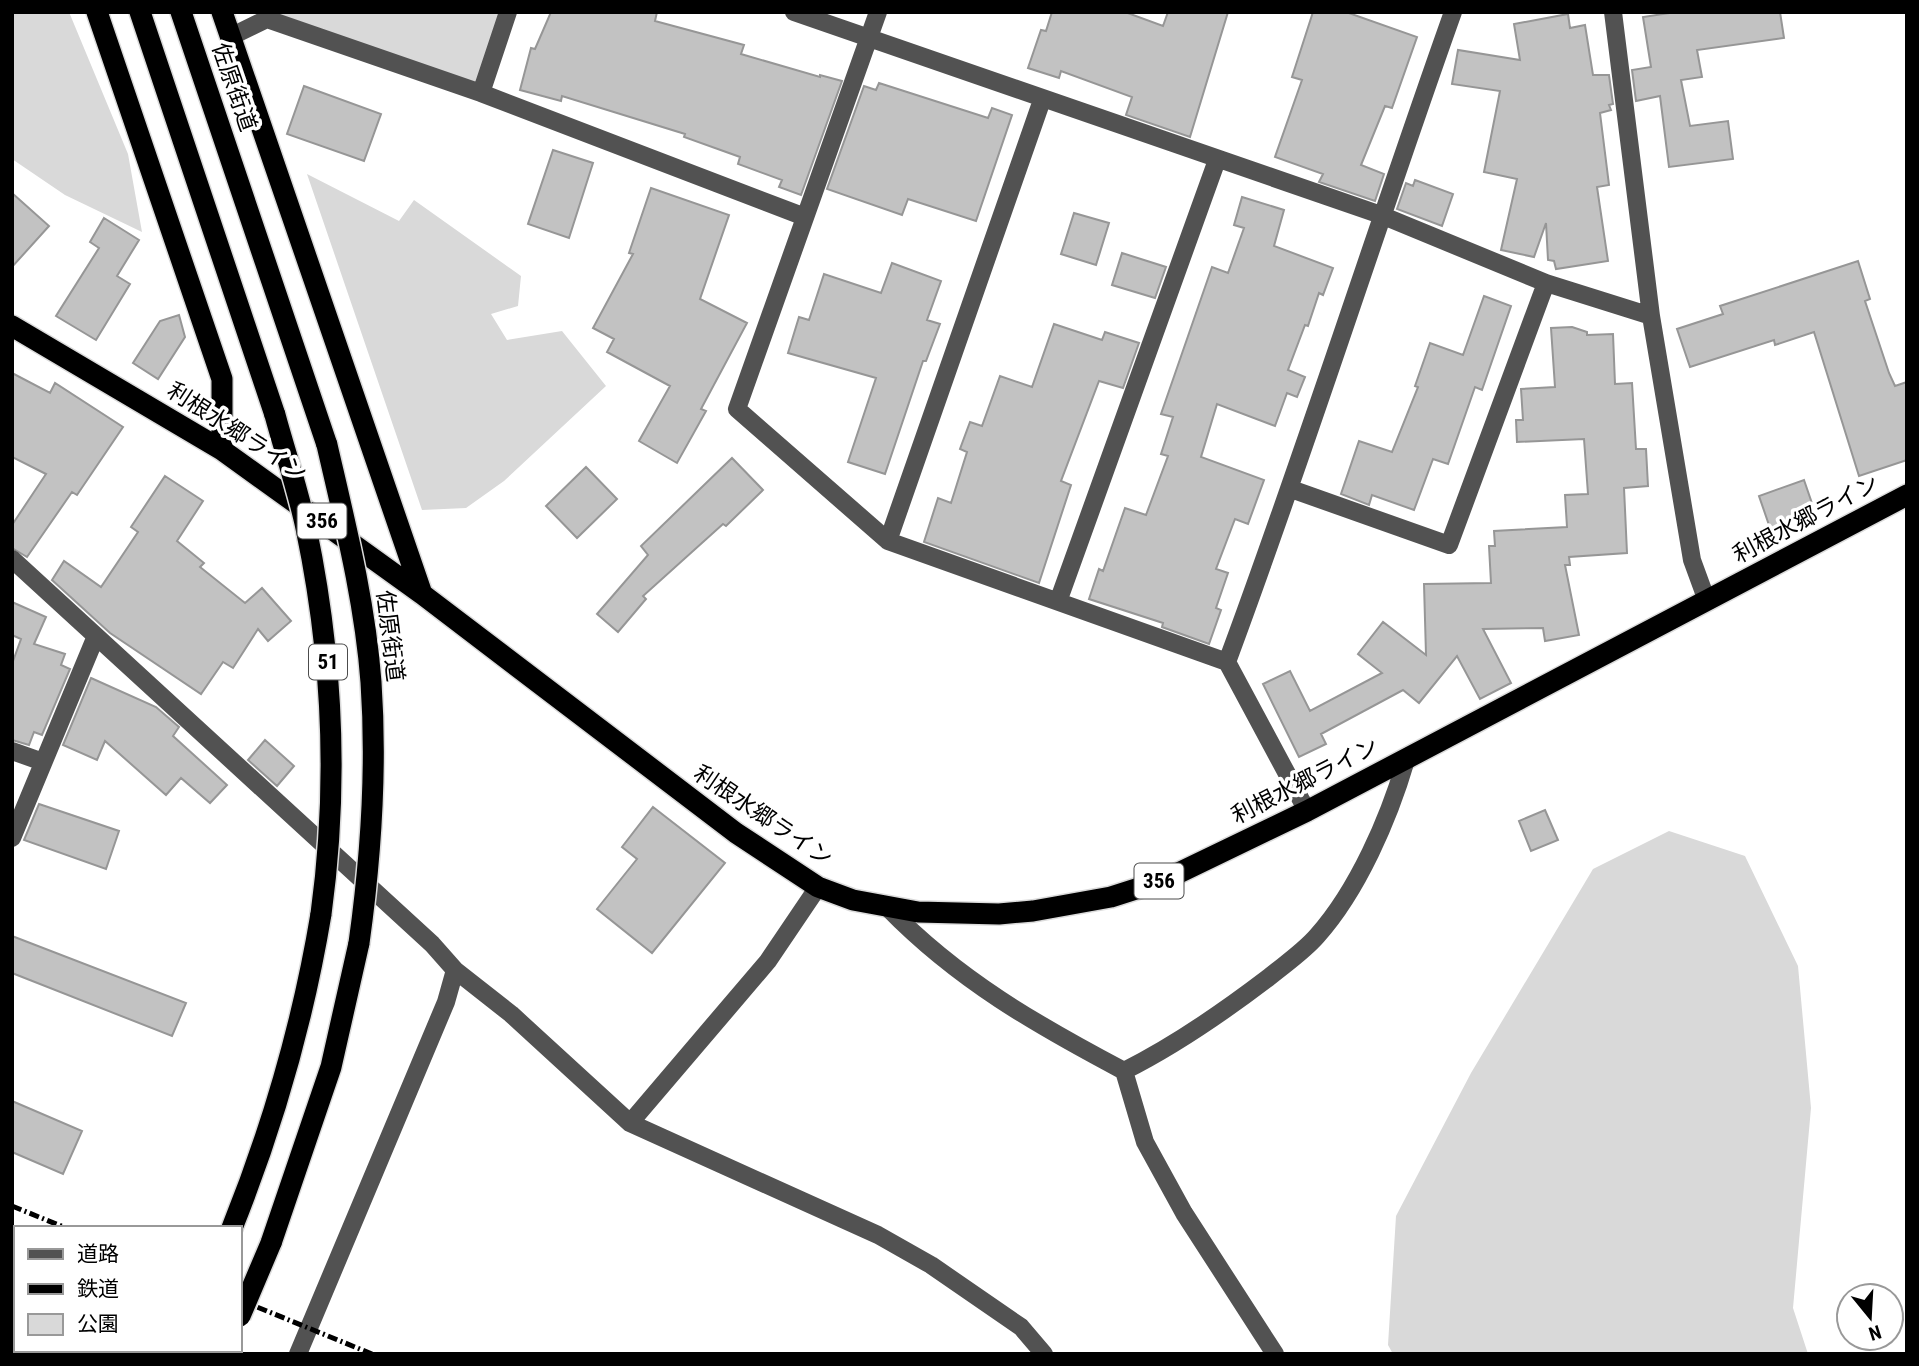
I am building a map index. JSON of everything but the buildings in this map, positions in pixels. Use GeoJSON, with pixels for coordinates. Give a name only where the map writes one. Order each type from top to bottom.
{"type":"FeatureCollection","features":[{"type":"Feature","properties":{"kind":"highway"},"geometry":{"type":"LineString","coordinates":[[97,12],[222,379],[222,450]]}},
{"type":"Feature","properties":{"kind":"highway","name":"51"},"geometry":{"type":"LineString","coordinates":[[140,12],[275,415],[305,524],[320,599],[330,681],[333,761],[331,829],[321,914],[304,1008],[271,1120],[233,1225]]}},
{"type":"Feature","properties":{"kind":"highway","name":"佐原街道"},"geometry":{"type":"LineString","coordinates":[[181,12],[327,445],[359,597],[371,681],[373,780],[370,864],[359,943],[331,1067],[271,1242],[242,1311]]}},
{"type":"Feature","properties":{"kind":"highway"},"geometry":{"type":"LineString","coordinates":[[222,12],[422,594]]}},
{"type":"Feature","properties":{"kind":"highway","name":"利根水郷ライン"},"geometry":{"type":"LineString","coordinates":[[12,326],[222,450],[422,594],[736,834],[818,887],[888,908],[999,914],[1111,897],[1164,880],[1406,760],[1907,495]]}},
{"type":"Feature","properties":{"kind":"street"},"geometry":{"type":"LineString","coordinates":[[481,93],[508,12]]}},
{"type":"Feature","properties":{"kind":"street"},"geometry":{"type":"LineString","coordinates":[[794,12],[869,36],[1042,100],[1381,215],[1546,284],[1651,316]]}},
{"type":"Feature","properties":{"kind":"street"},"geometry":{"type":"LineString","coordinates":[[878,12],[737,408],[888,541],[1059,599],[1227,662],[1307,811]]}},
{"type":"Feature","properties":{"kind":"street"},"geometry":{"type":"LineString","coordinates":[[1227,662],[1291,489],[1381,215],[1453,12]]}},
{"type":"Feature","properties":{"kind":"street"},"geometry":{"type":"LineString","coordinates":[[1613,12],[1651,316],[1692,560],[1707,601]]}},
{"type":"Feature","properties":{"kind":"street"},"geometry":{"type":"LineString","coordinates":[[230,37],[266,15],[481,93],[805,217]]}},
{"type":"Feature","properties":{"kind":"street"},"geometry":{"type":"LineString","coordinates":[[888,541],[1042,100]]}},
{"type":"Feature","properties":{"kind":"street"},"geometry":{"type":"LineString","coordinates":[[1059,599],[1217,160]]}},
{"type":"Feature","properties":{"kind":"street"},"geometry":{"type":"LineString","coordinates":[[1291,489],[1449,545],[1546,284]]}},
{"type":"Feature","properties":{"kind":"street"},"geometry":{"type":"LineString","coordinates":[[12,559],[432,944],[455,970],[521,1022],[630,1123],[878,1235],[931,1265],[1021,1327],[1044,1354]]}},
{"type":"Feature","properties":{"kind":"street"},"geometry":{"type":"LineString","coordinates":[[14,827],[96,636]]}},
{"type":"Feature","properties":{"kind":"street"},"geometry":{"type":"LineString","coordinates":[[12,751],[43,762]]}},
{"type":"Feature","properties":{"kind":"street"},"geometry":{"type":"LineString","coordinates":[[1124,1071],[1169,1049],[1239,1000],[1319,934],[1350,887],[1392,808],[1406,760]]}},
{"type":"Feature","properties":{"kind":"street"},"geometry":{"type":"LineString","coordinates":[[630,1123],[768,961],[818,887]]}},
{"type":"Feature","properties":{"kind":"street"},"geometry":{"type":"LineString","coordinates":[[888,908],[928,949],[1038,1026],[1124,1071],[1145,1142],[1184,1213],[1275,1354]]}},
{"type":"Feature","properties":{"kind":"street"},"geometry":{"type":"LineString","coordinates":[[298,1354],[446,1002],[455,970]]}},
{"type":"Feature","properties":{"kind":"green space"},"geometry":{"type":"Polygon","coordinates":[[[12,12],[69,12],[128,154],[142,232],[65,195],[12,159],[12,12]]]}},
{"type":"Feature","properties":{"kind":"green space"},"geometry":{"type":"Polygon","coordinates":[[[265,12],[508,12],[481,93],[265,12]]]}},
{"type":"Feature","properties":{"kind":"green space"},"geometry":{"type":"Polygon","coordinates":[[[307,174],[399,221],[414,200],[521,276],[518,306],[491,314],[507,340],[562,331],[606,386],[504,481],[466,508],[422,510],[307,174]]]}},
{"type":"Feature","properties":{"kind":"green space"},"geometry":{"type":"Polygon","coordinates":[[[1669,831],[1745,856],[1798,966],[1811,1108],[1793,1308],[1808,1354],[1393,1354],[1388,1345],[1396,1216],[1471,1073],[1593,869],[1669,831]]]}},
{"type":"Feature","properties":{"kind":"railway"},"geometry":{"type":"LineString","coordinates":[[12,1206],[61,1226]]}},
{"type":"Feature","properties":{"kind":"railway"},"geometry":{"type":"LineString","coordinates":[[242,1301],[372,1354]]}}]}
